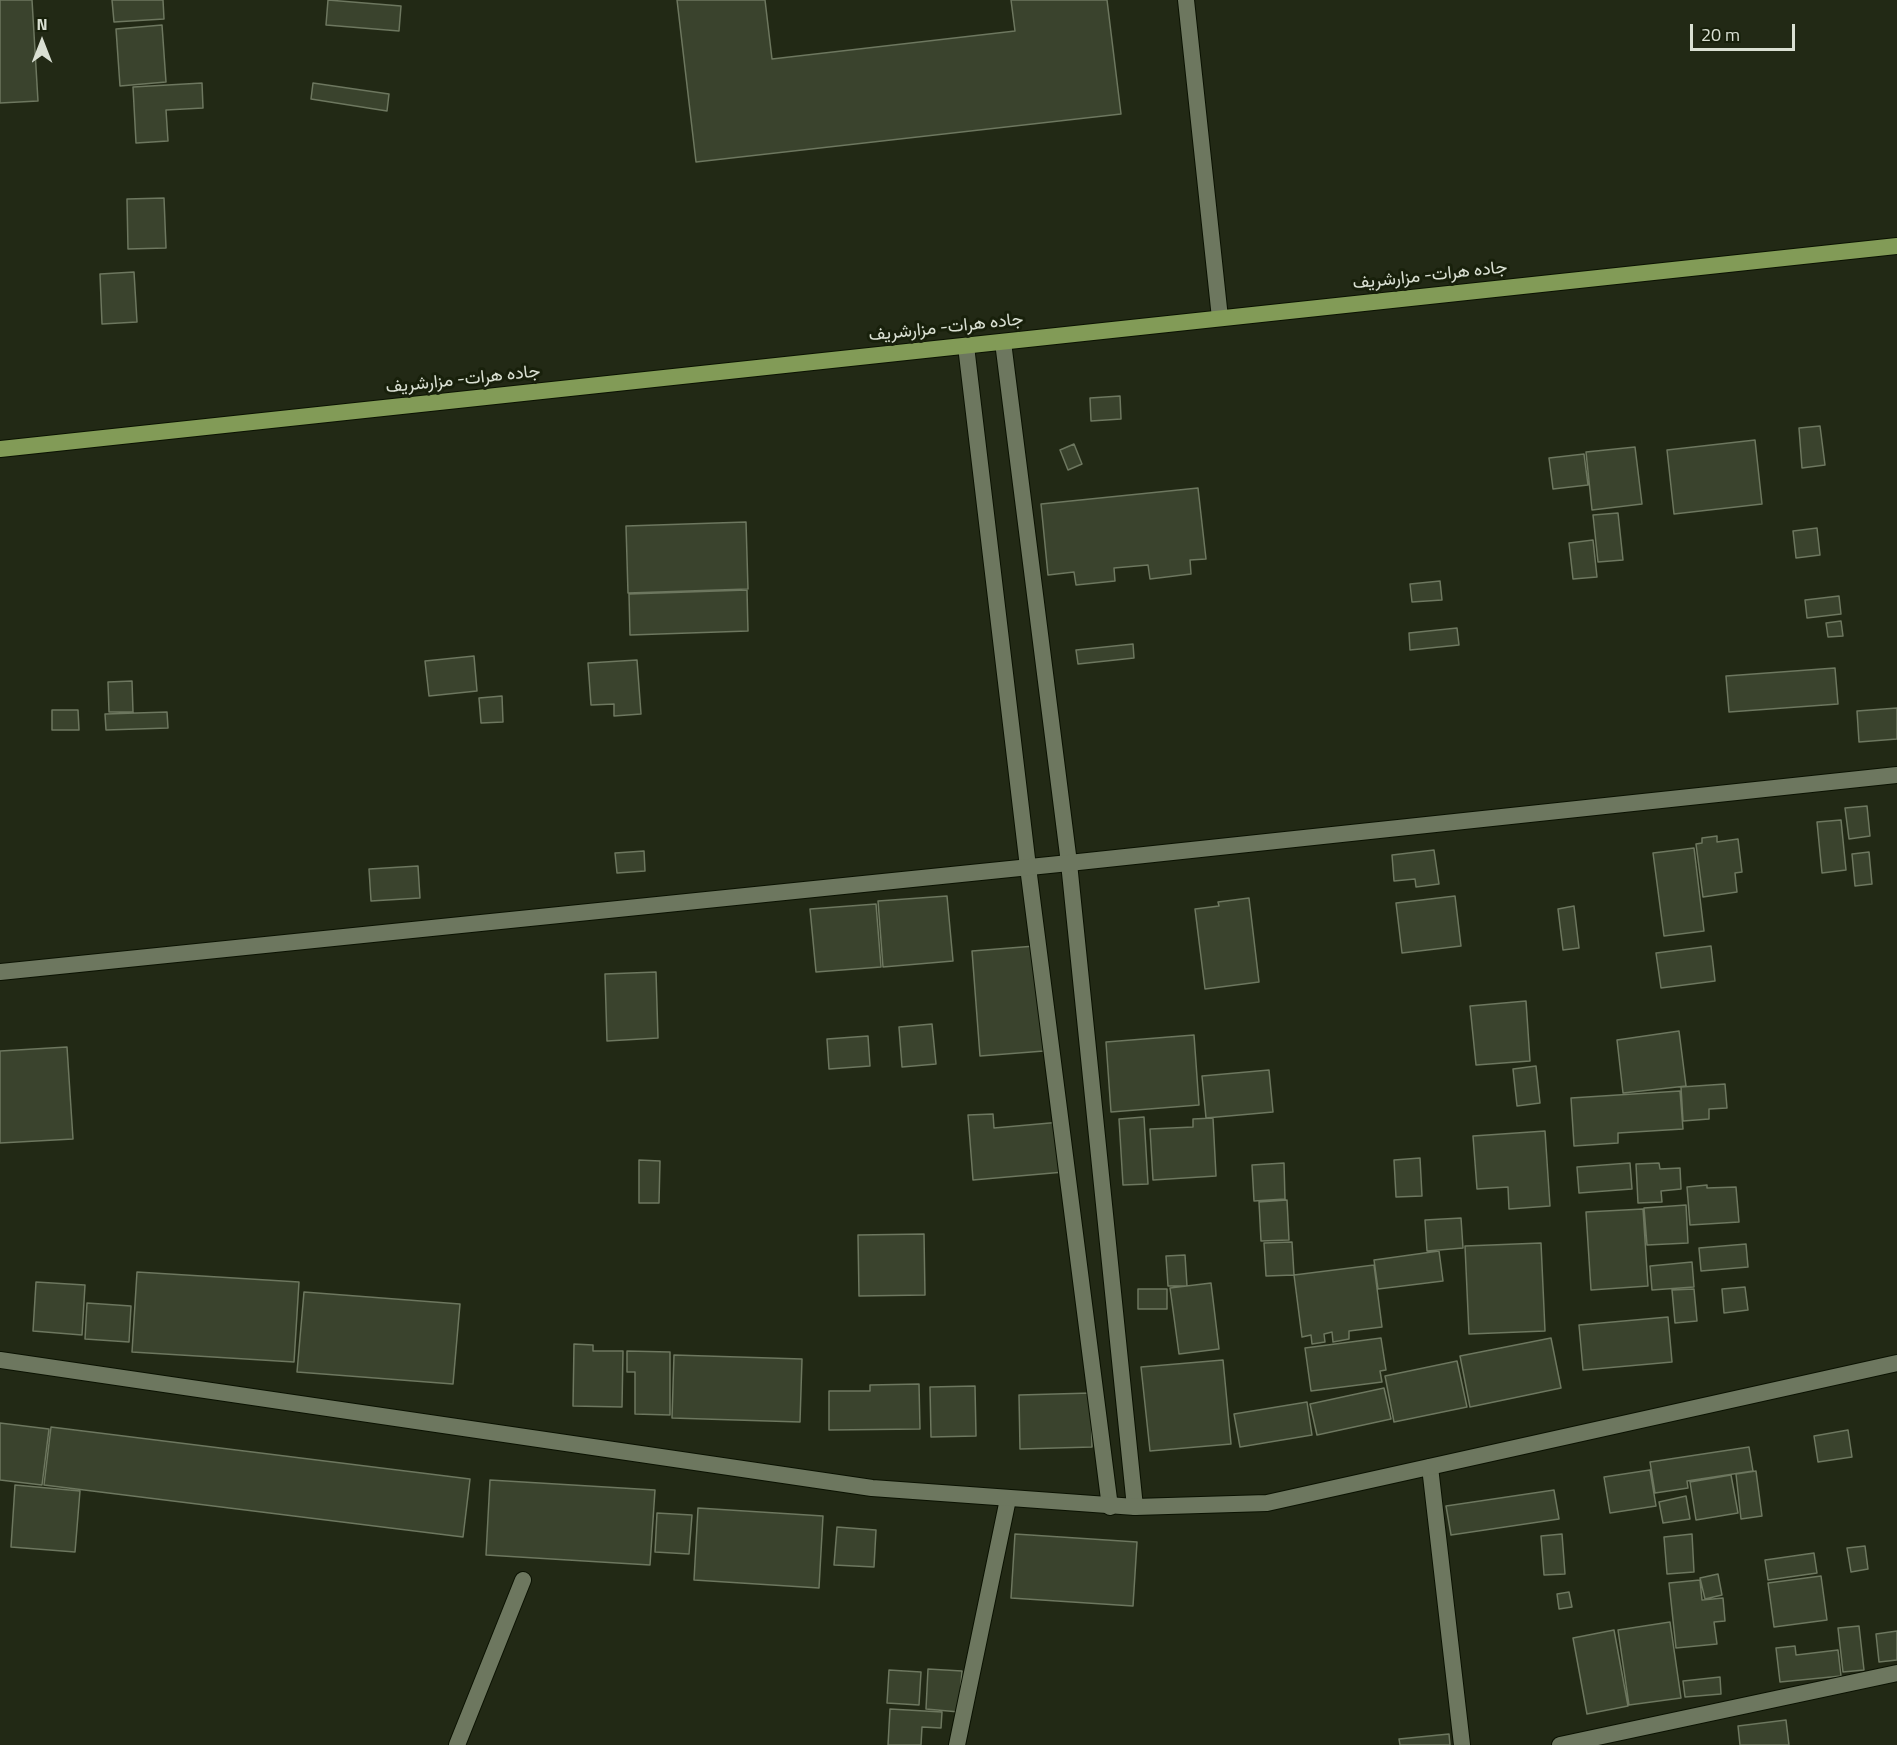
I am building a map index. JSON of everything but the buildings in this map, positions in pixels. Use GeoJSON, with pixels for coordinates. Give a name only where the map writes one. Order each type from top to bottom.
{"type":"FeatureCollection","features":[{"type":"Feature","properties":{"kind":"highway","name":"جاده هرات- مزارشریف"},"geometry":{"type":"LineString","coordinates":[[0,449],[1897,246]]}},
{"type":"Feature","properties":{"kind":"street"},"geometry":{"type":"LineString","coordinates":[[1186,0],[1220,318]]}},
{"type":"Feature","properties":{"kind":"street"},"geometry":{"type":"LineString","coordinates":[[1002,342],[1069,863],[1135,1508]]}},
{"type":"Feature","properties":{"kind":"street"},"geometry":{"type":"LineString","coordinates":[[966,346],[1028,867],[1110,1507]]}},
{"type":"Feature","properties":{"kind":"street"},"geometry":{"type":"LineString","coordinates":[[0,972],[1069,863],[1897,775]]}},
{"type":"Feature","properties":{"kind":"street"},"geometry":{"type":"LineString","coordinates":[[0,1360],[872,1488],[1135,1508],[1267,1503],[1897,1363]]}},
{"type":"Feature","properties":{"kind":"street"},"geometry":{"type":"LineString","coordinates":[[1430,1467],[1462,1745]]}},
{"type":"Feature","properties":{"kind":"street"},"geometry":{"type":"LineString","coordinates":[[957,1745],[1008,1499]]}},
{"type":"Feature","properties":{"kind":"street"},"geometry":{"type":"LineString","coordinates":[[457,1745],[524,1580]]}},
{"type":"Feature","properties":{"kind":"street"},"geometry":{"type":"LineString","coordinates":[[1560,1745],[1897,1673]]}}]}
